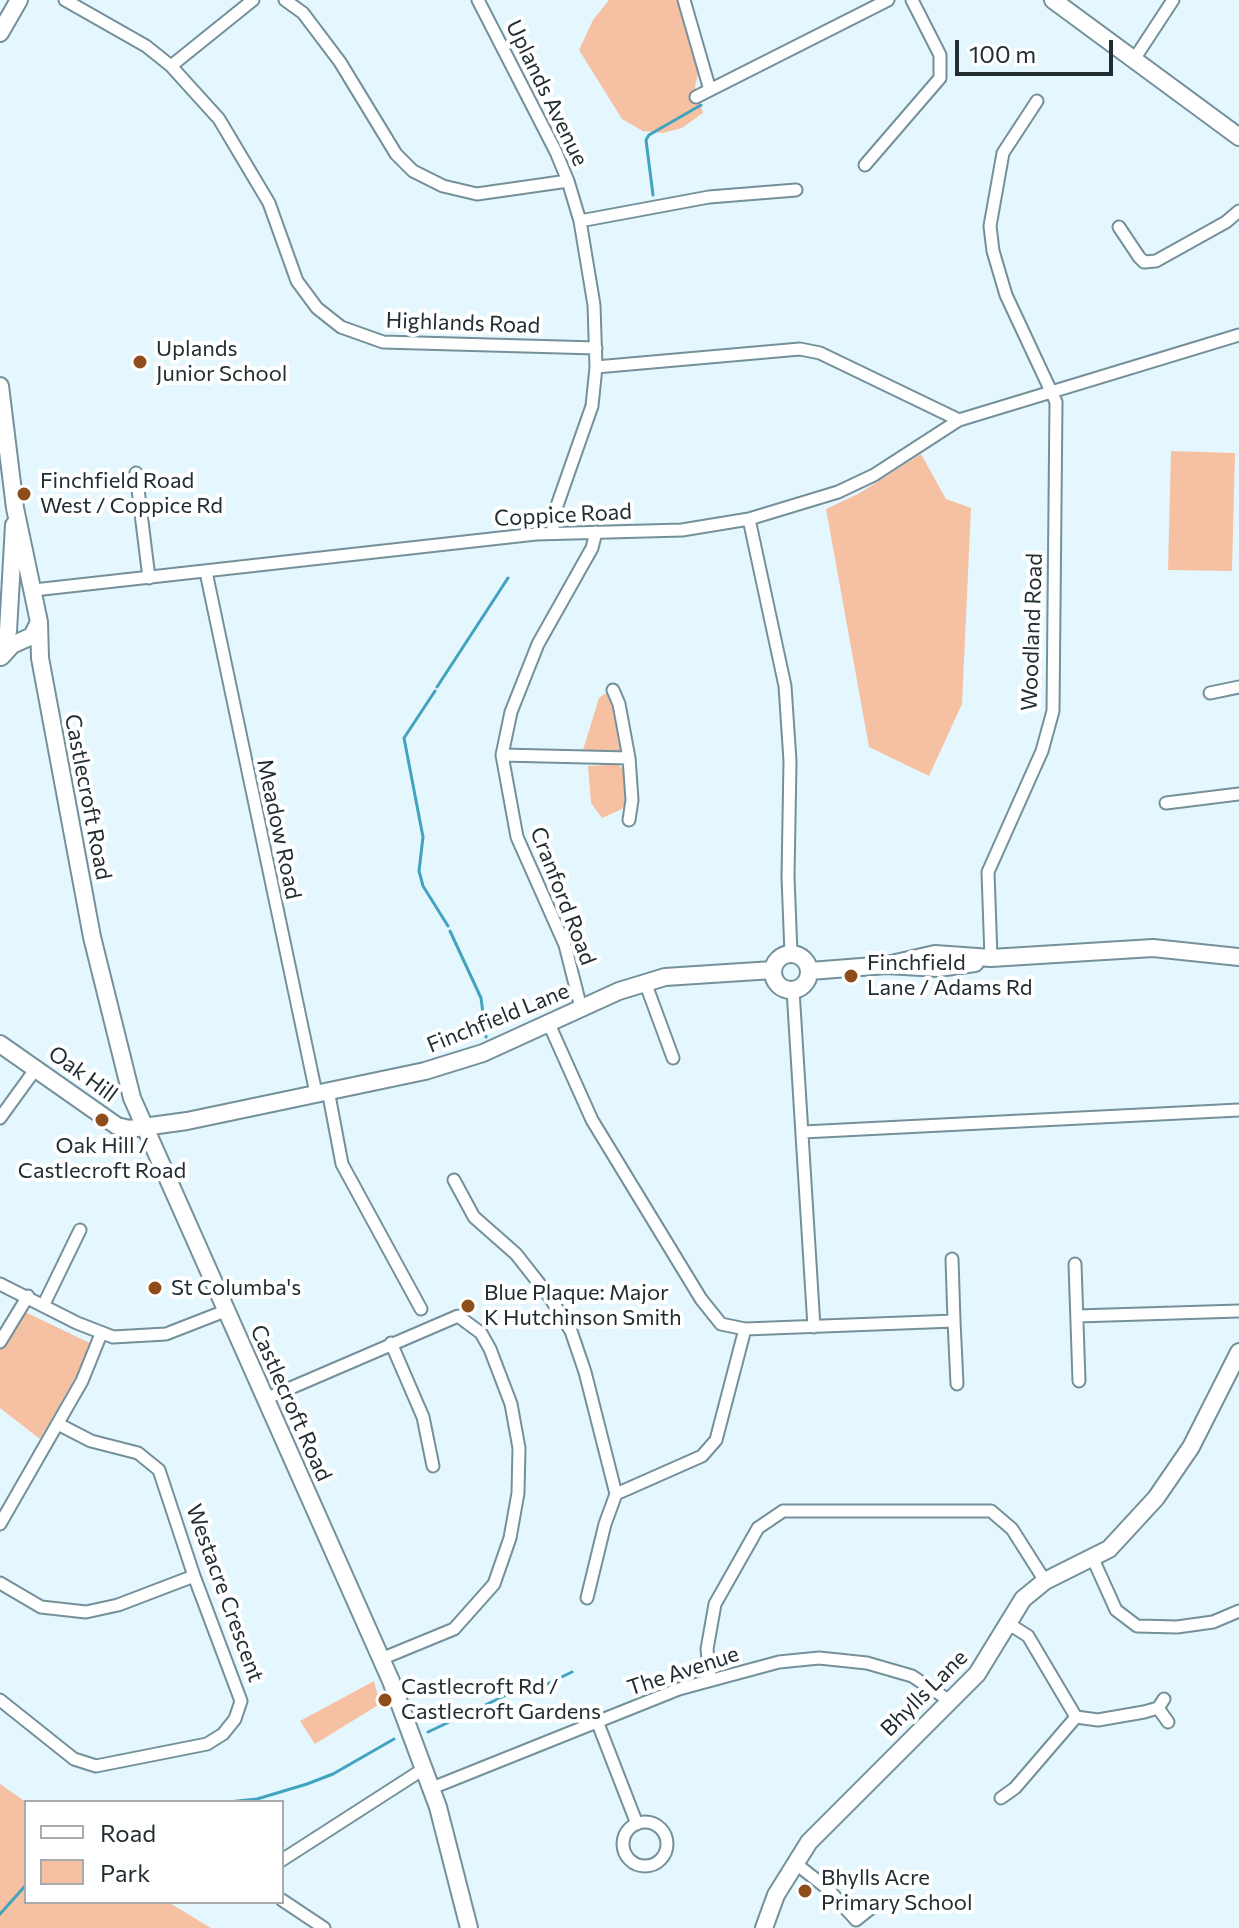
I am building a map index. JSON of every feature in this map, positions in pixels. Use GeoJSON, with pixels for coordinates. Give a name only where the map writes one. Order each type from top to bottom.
{"type":"FeatureCollection","features":[{"type":"Feature","properties":{"kind":"street"},"geometry":{"type":"LineString","coordinates":[[0,33],[19,0]]}},
{"type":"Feature","properties":{"kind":"street","name":"Highlands Road"},"geometry":{"type":"LineString","coordinates":[[65,0],[121,31],[171,66],[219,119],[269,203],[304,292],[341,327],[383,342],[596,348]]}},
{"type":"Feature","properties":{"kind":"street"},"geometry":{"type":"LineString","coordinates":[[171,66],[253,0]]}},
{"type":"Feature","properties":{"kind":"street"},"geometry":{"type":"LineString","coordinates":[[285,0],[303,13],[340,62],[396,154],[413,171],[443,186],[477,194],[568,181]]}},
{"type":"Feature","properties":{"kind":"street","name":"Uplands Avenue"},"geometry":{"type":"LineString","coordinates":[[478,0],[568,181],[580,221],[594,305],[596,367],[592,406],[553,517],[553,533]]}},
{"type":"Feature","properties":{"kind":"street"},"geometry":{"type":"LineString","coordinates":[[684,0],[710,90]]}},
{"type":"Feature","properties":{"kind":"street"},"geometry":{"type":"LineString","coordinates":[[696,97],[888,0]]}},
{"type":"Feature","properties":{"kind":"street"},"geometry":{"type":"LineString","coordinates":[[865,165],[940,78],[940,55],[912,0]]}},
{"type":"Feature","properties":{"kind":"street"},"geometry":{"type":"LineString","coordinates":[[1053,0],[1239,137]]}},
{"type":"Feature","properties":{"kind":"street"},"geometry":{"type":"LineString","coordinates":[[1133,61],[1173,0]]}},
{"type":"Feature","properties":{"kind":"street"},"geometry":{"type":"LineString","coordinates":[[1037,101],[1003,153],[990,226],[993,251],[1006,295],[1052,391]]}},
{"type":"Feature","properties":{"kind":"street"},"geometry":{"type":"LineString","coordinates":[[580,221],[673,202],[796,190]]}},
{"type":"Feature","properties":{"kind":"street"},"geometry":{"type":"LineString","coordinates":[[1119,227],[1144,262],[1156,261],[1226,222],[1239,211]]}},
{"type":"Feature","properties":{"kind":"street","name":"Coppice Road"},"geometry":{"type":"LineString","coordinates":[[40,594],[149,578],[553,533],[682,530],[749,519],[838,492],[874,475],[959,420],[1239,335]]}},
{"type":"Feature","properties":{"kind":"street"},"geometry":{"type":"LineString","coordinates":[[596,367],[800,349],[820,353],[959,420]]}},
{"type":"Feature","properties":{"kind":"street"},"geometry":{"type":"LineString","coordinates":[[0,386],[15,508],[9,598],[17,638],[40,658]]}},
{"type":"Feature","properties":{"kind":"street","name":"Woodland Road"},"geometry":{"type":"LineString","coordinates":[[991,958],[988,872],[1042,751],[1053,711],[1056,402],[1052,391]]}},
{"type":"Feature","properties":{"kind":"street"},"geometry":{"type":"LineString","coordinates":[[136,473],[149,578]]}},
{"type":"Feature","properties":{"kind":"street","name":"Castlecroft Road"},"geometry":{"type":"LineString","coordinates":[[15,508],[40,594],[40,658],[104,995],[123,1068],[144,1125],[381,1659],[425,1768],[469,1928]]}},
{"type":"Feature","properties":{"kind":"street"},"geometry":{"type":"LineString","coordinates":[[749,519],[785,686],[790,761],[788,877],[791,954]]}},
{"type":"Feature","properties":{"kind":"street","name":"Cranford Road"},"geometry":{"type":"LineString","coordinates":[[581,1008],[565,945],[517,837],[502,755],[511,712],[538,644],[592,548],[596,532]]}},
{"type":"Feature","properties":{"kind":"street","name":"Meadow Road"},"geometry":{"type":"LineString","coordinates":[[206,572],[322,1092],[342,1164],[421,1309]]}},
{"type":"Feature","properties":{"kind":"street"},"geometry":{"type":"LineString","coordinates":[[9,598],[22,586],[40,594]]}},
{"type":"Feature","properties":{"kind":"street"},"geometry":{"type":"LineString","coordinates":[[1,660],[17,638],[37,631],[39,622]]}},
{"type":"Feature","properties":{"kind":"street"},"geometry":{"type":"LineString","coordinates":[[1210,693],[1239,687]]}},
{"type":"Feature","properties":{"kind":"street"},"geometry":{"type":"LineString","coordinates":[[613,690],[619,704],[629,758],[632,800],[629,820]]}},
{"type":"Feature","properties":{"kind":"street"},"geometry":{"type":"LineString","coordinates":[[502,755],[629,758]]}},
{"type":"Feature","properties":{"kind":"street"},"geometry":{"type":"LineString","coordinates":[[1166,804],[1239,794]]}},
{"type":"Feature","properties":{"kind":"street"},"geometry":{"type":"LineString","coordinates":[[810,971],[887,965],[935,954],[991,958],[1153,948],[1239,957]]}},
{"type":"Feature","properties":{"kind":"street"},"geometry":{"type":"LineString","coordinates":[[791,954],[803,959],[810,971],[803,986],[793,990],[779,985],[773,970],[779,959],[791,954]]}},
{"type":"Feature","properties":{"kind":"street","name":"Finchfield Lane"},"geometry":{"type":"LineString","coordinates":[[144,1125],[187,1121],[440,1067],[645,982],[689,973],[773,970]]}},
{"type":"Feature","properties":{"kind":"street"},"geometry":{"type":"LineString","coordinates":[[645,982],[673,1058]]}},
{"type":"Feature","properties":{"kind":"street"},"geometry":{"type":"LineString","coordinates":[[793,990],[814,1327]]}},
{"type":"Feature","properties":{"kind":"street"},"geometry":{"type":"LineString","coordinates":[[549,1024],[592,1120],[701,1299],[721,1324],[745,1329],[954,1321]]}},
{"type":"Feature","properties":{"kind":"street","name":"Oak Hill"},"geometry":{"type":"LineString","coordinates":[[0,1044],[37,1067],[117,1126],[129,1129],[144,1125]]}},
{"type":"Feature","properties":{"kind":"street"},"geometry":{"type":"LineString","coordinates":[[0,1118],[37,1067]]}},
{"type":"Feature","properties":{"kind":"street"},"geometry":{"type":"LineString","coordinates":[[803,1132],[1239,1110]]}},
{"type":"Feature","properties":{"kind":"street"},"geometry":{"type":"LineString","coordinates":[[454,1180],[470,1212],[529,1267],[571,1331],[585,1372],[616,1494],[605,1524],[587,1598]]}},
{"type":"Feature","properties":{"kind":"street"},"geometry":{"type":"LineString","coordinates":[[44,1304],[80,1230]]}},
{"type":"Feature","properties":{"kind":"street"},"geometry":{"type":"LineString","coordinates":[[952,1259],[957,1384]]}},
{"type":"Feature","properties":{"kind":"street"},"geometry":{"type":"LineString","coordinates":[[1075,1264],[1079,1381]]}},
{"type":"Feature","properties":{"kind":"street"},"geometry":{"type":"LineString","coordinates":[[0,1284],[101,1334],[126,1338],[151,1337],[187,1328],[225,1311]]}},
{"type":"Feature","properties":{"kind":"street"},"geometry":{"type":"LineString","coordinates":[[0,1342],[28,1296]]}},
{"type":"Feature","properties":{"kind":"street"},"geometry":{"type":"LineString","coordinates":[[1077,1316],[1239,1311]]}},
{"type":"Feature","properties":{"kind":"street"},"geometry":{"type":"LineString","coordinates":[[265,1399],[458,1316],[481,1333],[511,1404],[519,1448],[518,1493],[510,1538],[494,1584],[454,1629],[381,1659]]}},
{"type":"Feature","properties":{"kind":"street"},"geometry":{"type":"LineString","coordinates":[[616,1494],[702,1456],[716,1440],[745,1329]]}},
{"type":"Feature","properties":{"kind":"street"},"geometry":{"type":"LineString","coordinates":[[0,1524],[82,1381],[101,1334]]}},
{"type":"Feature","properties":{"kind":"street"},"geometry":{"type":"LineString","coordinates":[[391,1343],[423,1417],[433,1466]]}},
{"type":"Feature","properties":{"kind":"street","name":"Bhylls Lane"},"geometry":{"type":"LineString","coordinates":[[764,1928],[776,1895],[795,1863],[832,1816],[977,1674],[1023,1599],[1045,1581],[1093,1559],[1119,1540],[1174,1473],[1239,1352]]}},
{"type":"Feature","properties":{"kind":"street","name":"Westacre Crescent"},"geometry":{"type":"LineString","coordinates":[[0,1700],[84,1765],[110,1765],[207,1744],[235,1719],[242,1696],[194,1576],[159,1470],[138,1453],[91,1441],[58,1424]]}},
{"type":"Feature","properties":{"kind":"street"},"geometry":{"type":"LineString","coordinates":[[710,1679],[707,1649],[715,1604],[758,1528],[773,1515],[796,1511],[991,1511],[1012,1529],[1045,1581]]}},
{"type":"Feature","properties":{"kind":"street"},"geometry":{"type":"LineString","coordinates":[[1093,1559],[1116,1610],[1137,1626],[1177,1627],[1213,1622],[1239,1611]]}},
{"type":"Feature","properties":{"kind":"street"},"geometry":{"type":"LineString","coordinates":[[0,1583],[41,1607],[86,1612],[118,1605],[194,1576]]}},
{"type":"Feature","properties":{"kind":"street"},"geometry":{"type":"LineString","coordinates":[[1009,1624],[1028,1636],[1076,1717]]}},
{"type":"Feature","properties":{"kind":"street","name":"The Avenue"},"geometry":{"type":"LineString","coordinates":[[432,1788],[710,1679],[779,1662],[842,1660],[912,1676],[950,1701]]}},
{"type":"Feature","properties":{"kind":"street"},"geometry":{"type":"LineString","coordinates":[[1076,1717],[1098,1720],[1161,1703],[1168,1722]]}},
{"type":"Feature","properties":{"kind":"street"},"geometry":{"type":"LineString","coordinates":[[1004,1790],[1076,1717]]}},
{"type":"Feature","properties":{"kind":"street"},"geometry":{"type":"LineString","coordinates":[[597,1721],[637,1824]]}},
{"type":"Feature","properties":{"kind":"street"},"geometry":{"type":"LineString","coordinates":[[284,1859],[425,1768]]}},
{"type":"Feature","properties":{"kind":"street"},"geometry":{"type":"LineString","coordinates":[[651,1823],[666,1837],[663,1857],[651,1866],[636,1865],[625,1855],[623,1840],[637,1824],[651,1823]]}},
{"type":"Feature","properties":{"kind":"street"},"geometry":{"type":"LineString","coordinates":[[795,1863],[828,1889],[856,1920],[875,1905]]}},
{"type":"Feature","properties":{"kind":"street"},"geometry":{"type":"LineString","coordinates":[[284,1901],[324,1928]]}},
{"type":"Feature","properties":{"kind":"green space"},"geometry":{"type":"Polygon","coordinates":[[[609,0],[678,0],[698,73],[695,87],[703,113],[682,128],[663,133],[643,131],[622,119],[579,50],[593,20],[609,0]]]}},
{"type":"Feature","properties":{"kind":"green space"},"geometry":{"type":"Polygon","coordinates":[[[1171,451],[1235,453],[1232,571],[1168,570],[1171,451]]]}},
{"type":"Feature","properties":{"kind":"green space"},"geometry":{"type":"Polygon","coordinates":[[[921,454],[946,499],[971,508],[962,704],[929,776],[869,747],[826,509],[858,494],[921,454]]]}},
{"type":"Feature","properties":{"kind":"green space"},"geometry":{"type":"Polygon","coordinates":[[[606,693],[614,708],[622,749],[617,753],[583,750],[599,698],[606,693]]]}},
{"type":"Feature","properties":{"kind":"green space"},"geometry":{"type":"Polygon","coordinates":[[[618,764],[623,769],[627,801],[622,809],[602,818],[591,803],[588,766],[618,764]]]}},
{"type":"Feature","properties":{"kind":"green space"},"geometry":{"type":"Polygon","coordinates":[[[23,1311],[94,1345],[40,1439],[0,1408],[0,1350],[23,1311]]]}},
{"type":"Feature","properties":{"kind":"green space"},"geometry":{"type":"Polygon","coordinates":[[[374,1681],[380,1704],[315,1744],[300,1721],[374,1681]]]}},
{"type":"Feature","properties":{"kind":"green space"},"geometry":{"type":"Polygon","coordinates":[[[0,1784],[24,1801],[24,1904],[171,1904],[211,1928],[0,1928],[0,1784]]]}},
{"type":"Feature","properties":{"kind":"waterway"},"geometry":{"type":"LineString","coordinates":[[653,195],[646,140],[649,135],[701,105]]}},
{"type":"Feature","properties":{"kind":"waterway"},"geometry":{"type":"LineString","coordinates":[[437,687],[508,578]]}},
{"type":"Feature","properties":{"kind":"waterway"},"geometry":{"type":"LineString","coordinates":[[435,691],[404,738],[423,837],[419,871],[423,886],[448,926]]}},
{"type":"Feature","properties":{"kind":"waterway"},"geometry":{"type":"LineString","coordinates":[[450,931],[481,998],[486,1037]]}},
{"type":"Feature","properties":{"kind":"waterway"},"geometry":{"type":"LineString","coordinates":[[428,1732],[519,1689],[545,1685],[572,1672]]}},
{"type":"Feature","properties":{"kind":"waterway"},"geometry":{"type":"LineString","coordinates":[[247,1800],[333,1774],[394,1739]]}},
{"type":"Feature","properties":{"kind":"waterway"},"geometry":{"type":"LineString","coordinates":[[0,1914],[24,1887]]}},
{"type":"Feature","properties":{"kind":"place","name":"Uplands Junior School"},"geometry":{"type":"Point","coordinates":[140,362]}},
{"type":"Feature","properties":{"kind":"place","name":"Finchfield Road West / Coppice Rd"},"geometry":{"type":"Point","coordinates":[24,494]}},
{"type":"Feature","properties":{"kind":"place","name":"Finchfield Lane / Adams Rd"},"geometry":{"type":"Point","coordinates":[851,976]}},
{"type":"Feature","properties":{"kind":"place","name":"Oak Hill / Castlecroft Road"},"geometry":{"type":"Point","coordinates":[102,1120]}},
{"type":"Feature","properties":{"kind":"place","name":"St Columba's"},"geometry":{"type":"Point","coordinates":[155,1288]}},
{"type":"Feature","properties":{"kind":"place","name":"Blue Plaque: Major K Hutchinson Smith"},"geometry":{"type":"Point","coordinates":[468,1306]}},
{"type":"Feature","properties":{"kind":"place","name":"Castlecroft Rd / Castlecroft Gardens"},"geometry":{"type":"Point","coordinates":[385,1700]}},
{"type":"Feature","properties":{"kind":"place","name":"Bhylls Acre Primary School"},"geometry":{"type":"Point","coordinates":[805,1891]}}]}
